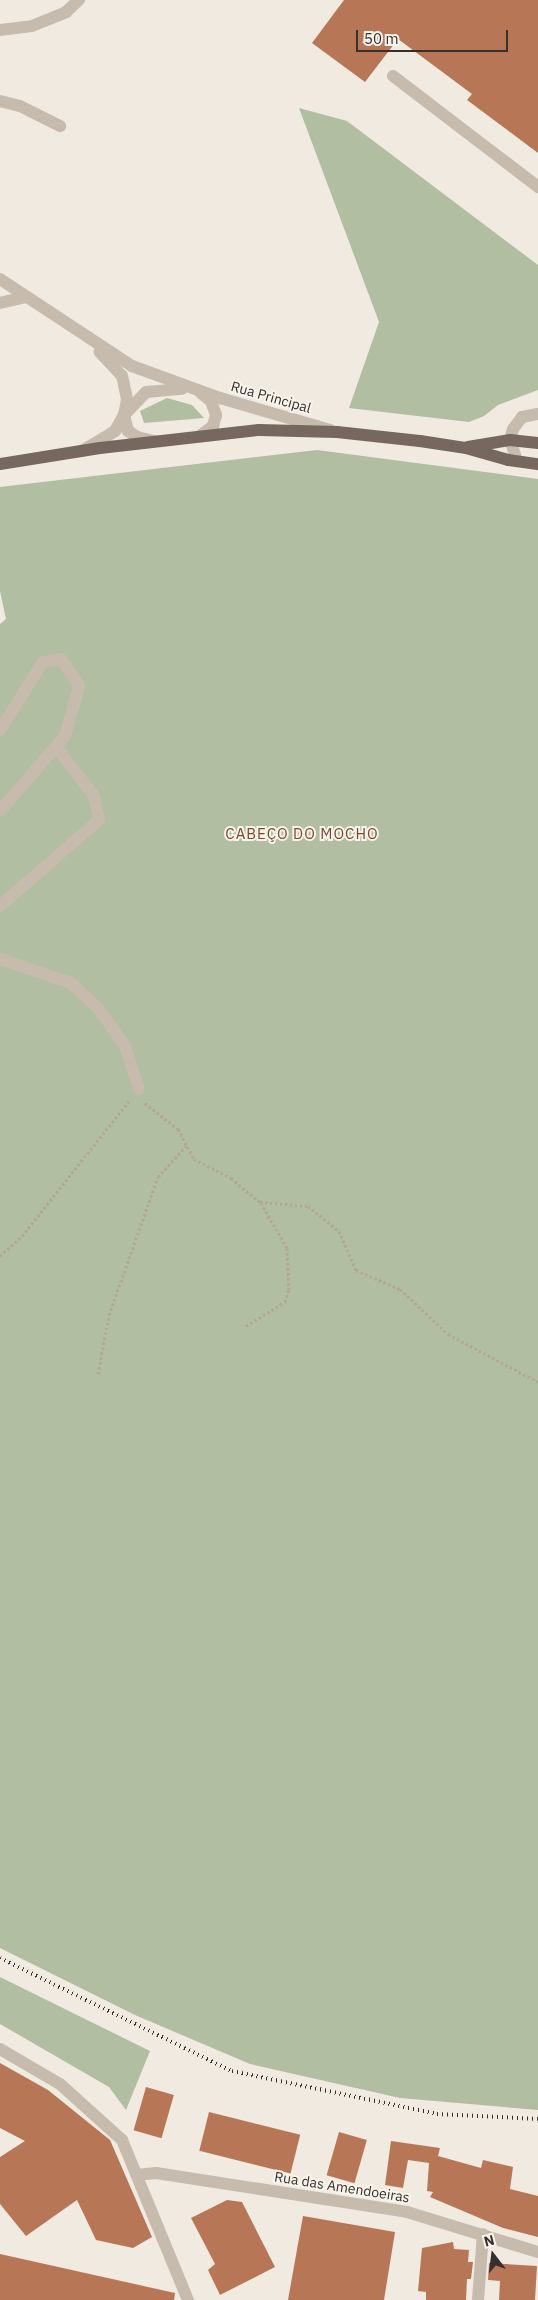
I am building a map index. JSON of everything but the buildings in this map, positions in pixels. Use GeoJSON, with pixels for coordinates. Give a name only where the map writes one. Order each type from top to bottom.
{"type":"FeatureCollection","features":[{"type":"Feature","properties":{"kind":"main road"},"geometry":{"type":"LineString","coordinates":[[0,464],[155,441],[259,430],[337,432],[466,448],[517,461],[538,464]]}},
{"type":"Feature","properties":{"kind":"main road"},"geometry":{"type":"LineString","coordinates":[[466,448],[510,440],[538,442]]}},
{"type":"Feature","properties":{"kind":"street"},"geometry":{"type":"LineString","coordinates":[[0,30],[32,26],[66,12],[79,0]]}},
{"type":"Feature","properties":{"kind":"street"},"geometry":{"type":"LineString","coordinates":[[393,76],[538,186]]}},
{"type":"Feature","properties":{"kind":"street"},"geometry":{"type":"LineString","coordinates":[[0,101],[20,106],[60,126]]}},
{"type":"Feature","properties":{"kind":"street","name":"Rua Principal"},"geometry":{"type":"LineString","coordinates":[[0,279],[90,341],[132,366],[197,390],[337,432]]}},
{"type":"Feature","properties":{"kind":"street"},"geometry":{"type":"LineString","coordinates":[[0,303],[26,298]]}},
{"type":"Feature","properties":{"kind":"street","name":"Rua Principal"},"geometry":{"type":"LineString","coordinates":[[90,341],[122,376],[127,399],[124,415]]}},
{"type":"Feature","properties":{"kind":"street","name":"Rua Principal"},"geometry":{"type":"LineString","coordinates":[[82,451],[115,431],[124,415],[146,392],[163,388],[197,390],[211,401],[216,415],[213,426],[201,435]]}},
{"type":"Feature","properties":{"kind":"street"},"geometry":{"type":"LineString","coordinates":[[517,461],[510,440],[513,429],[522,417],[538,414]]}},
{"type":"Feature","properties":{"kind":"street"},"geometry":{"type":"LineString","coordinates":[[124,415],[128,431],[137,437],[155,441]]}},
{"type":"Feature","properties":{"kind":"street"},"geometry":{"type":"LineString","coordinates":[[0,730],[43,662],[61,659],[79,686],[65,736],[0,811]]}},
{"type":"Feature","properties":{"kind":"street"},"geometry":{"type":"LineString","coordinates":[[0,906],[99,820],[94,796],[56,746]]}},
{"type":"Feature","properties":{"kind":"street"},"geometry":{"type":"LineString","coordinates":[[0,959],[71,983],[98,1008],[125,1046],[139,1089]]}},
{"type":"Feature","properties":{"kind":"street"},"geometry":{"type":"LineString","coordinates":[[0,2049],[60,2084],[122,2140],[188,2300]]}},
{"type":"Feature","properties":{"kind":"street","name":"Rua das Amendoeiras"},"geometry":{"type":"LineString","coordinates":[[137,2175],[156,2173],[407,2212],[538,2252]]}},
{"type":"Feature","properties":{"kind":"street"},"geometry":{"type":"LineString","coordinates":[[478,2300],[483,2234]]}},
{"type":"Feature","properties":{"kind":"path"},"geometry":{"type":"LineString","coordinates":[[139,1089],[142,1101],[178,1129],[194,1159],[231,1178],[260,1202],[287,1248],[289,1290],[285,1302],[246,1326]]}},
{"type":"Feature","properties":{"kind":"path"},"geometry":{"type":"LineString","coordinates":[[0,1256],[22,1236],[139,1089]]}},
{"type":"Feature","properties":{"kind":"path"},"geometry":{"type":"LineString","coordinates":[[98,1374],[109,1315],[158,1177],[187,1145]]}},
{"type":"Feature","properties":{"kind":"path"},"geometry":{"type":"LineString","coordinates":[[260,1202],[308,1206],[339,1231],[356,1270],[400,1289],[448,1334],[538,1382]]}},
{"type":"Feature","properties":{"kind":"green space"},"geometry":{"type":"Polygon","coordinates":[[[299,108],[347,121],[538,265],[538,390],[498,405],[484,416],[469,422],[349,408],[379,322],[299,108]]]}},
{"type":"Feature","properties":{"kind":"green space"},"geometry":{"type":"Polygon","coordinates":[[[167,398],[192,405],[204,418],[144,423],[140,411],[167,398]]]}},
{"type":"Feature","properties":{"kind":"green space"},"geometry":{"type":"Polygon","coordinates":[[[317,450],[538,479],[538,2110],[400,2098],[250,2064],[135,2015],[0,1948],[0,624],[6,619],[0,591],[0,487],[317,450]]]}},
{"type":"Feature","properties":{"kind":"green space"},"geometry":{"type":"Polygon","coordinates":[[[0,1977],[150,2051],[126,2110],[109,2087],[0,2024],[0,1977]]]}},
{"type":"Feature","properties":{"kind":"railway"},"geometry":{"type":"LineString","coordinates":[[0,1958],[232,2071],[437,2114],[538,2119]]}},
{"type":"Feature","properties":{"kind":"district","name":"CABEÇO DO MOCHO"},"geometry":{"type":"Point","coordinates":[302,834]}}]}
